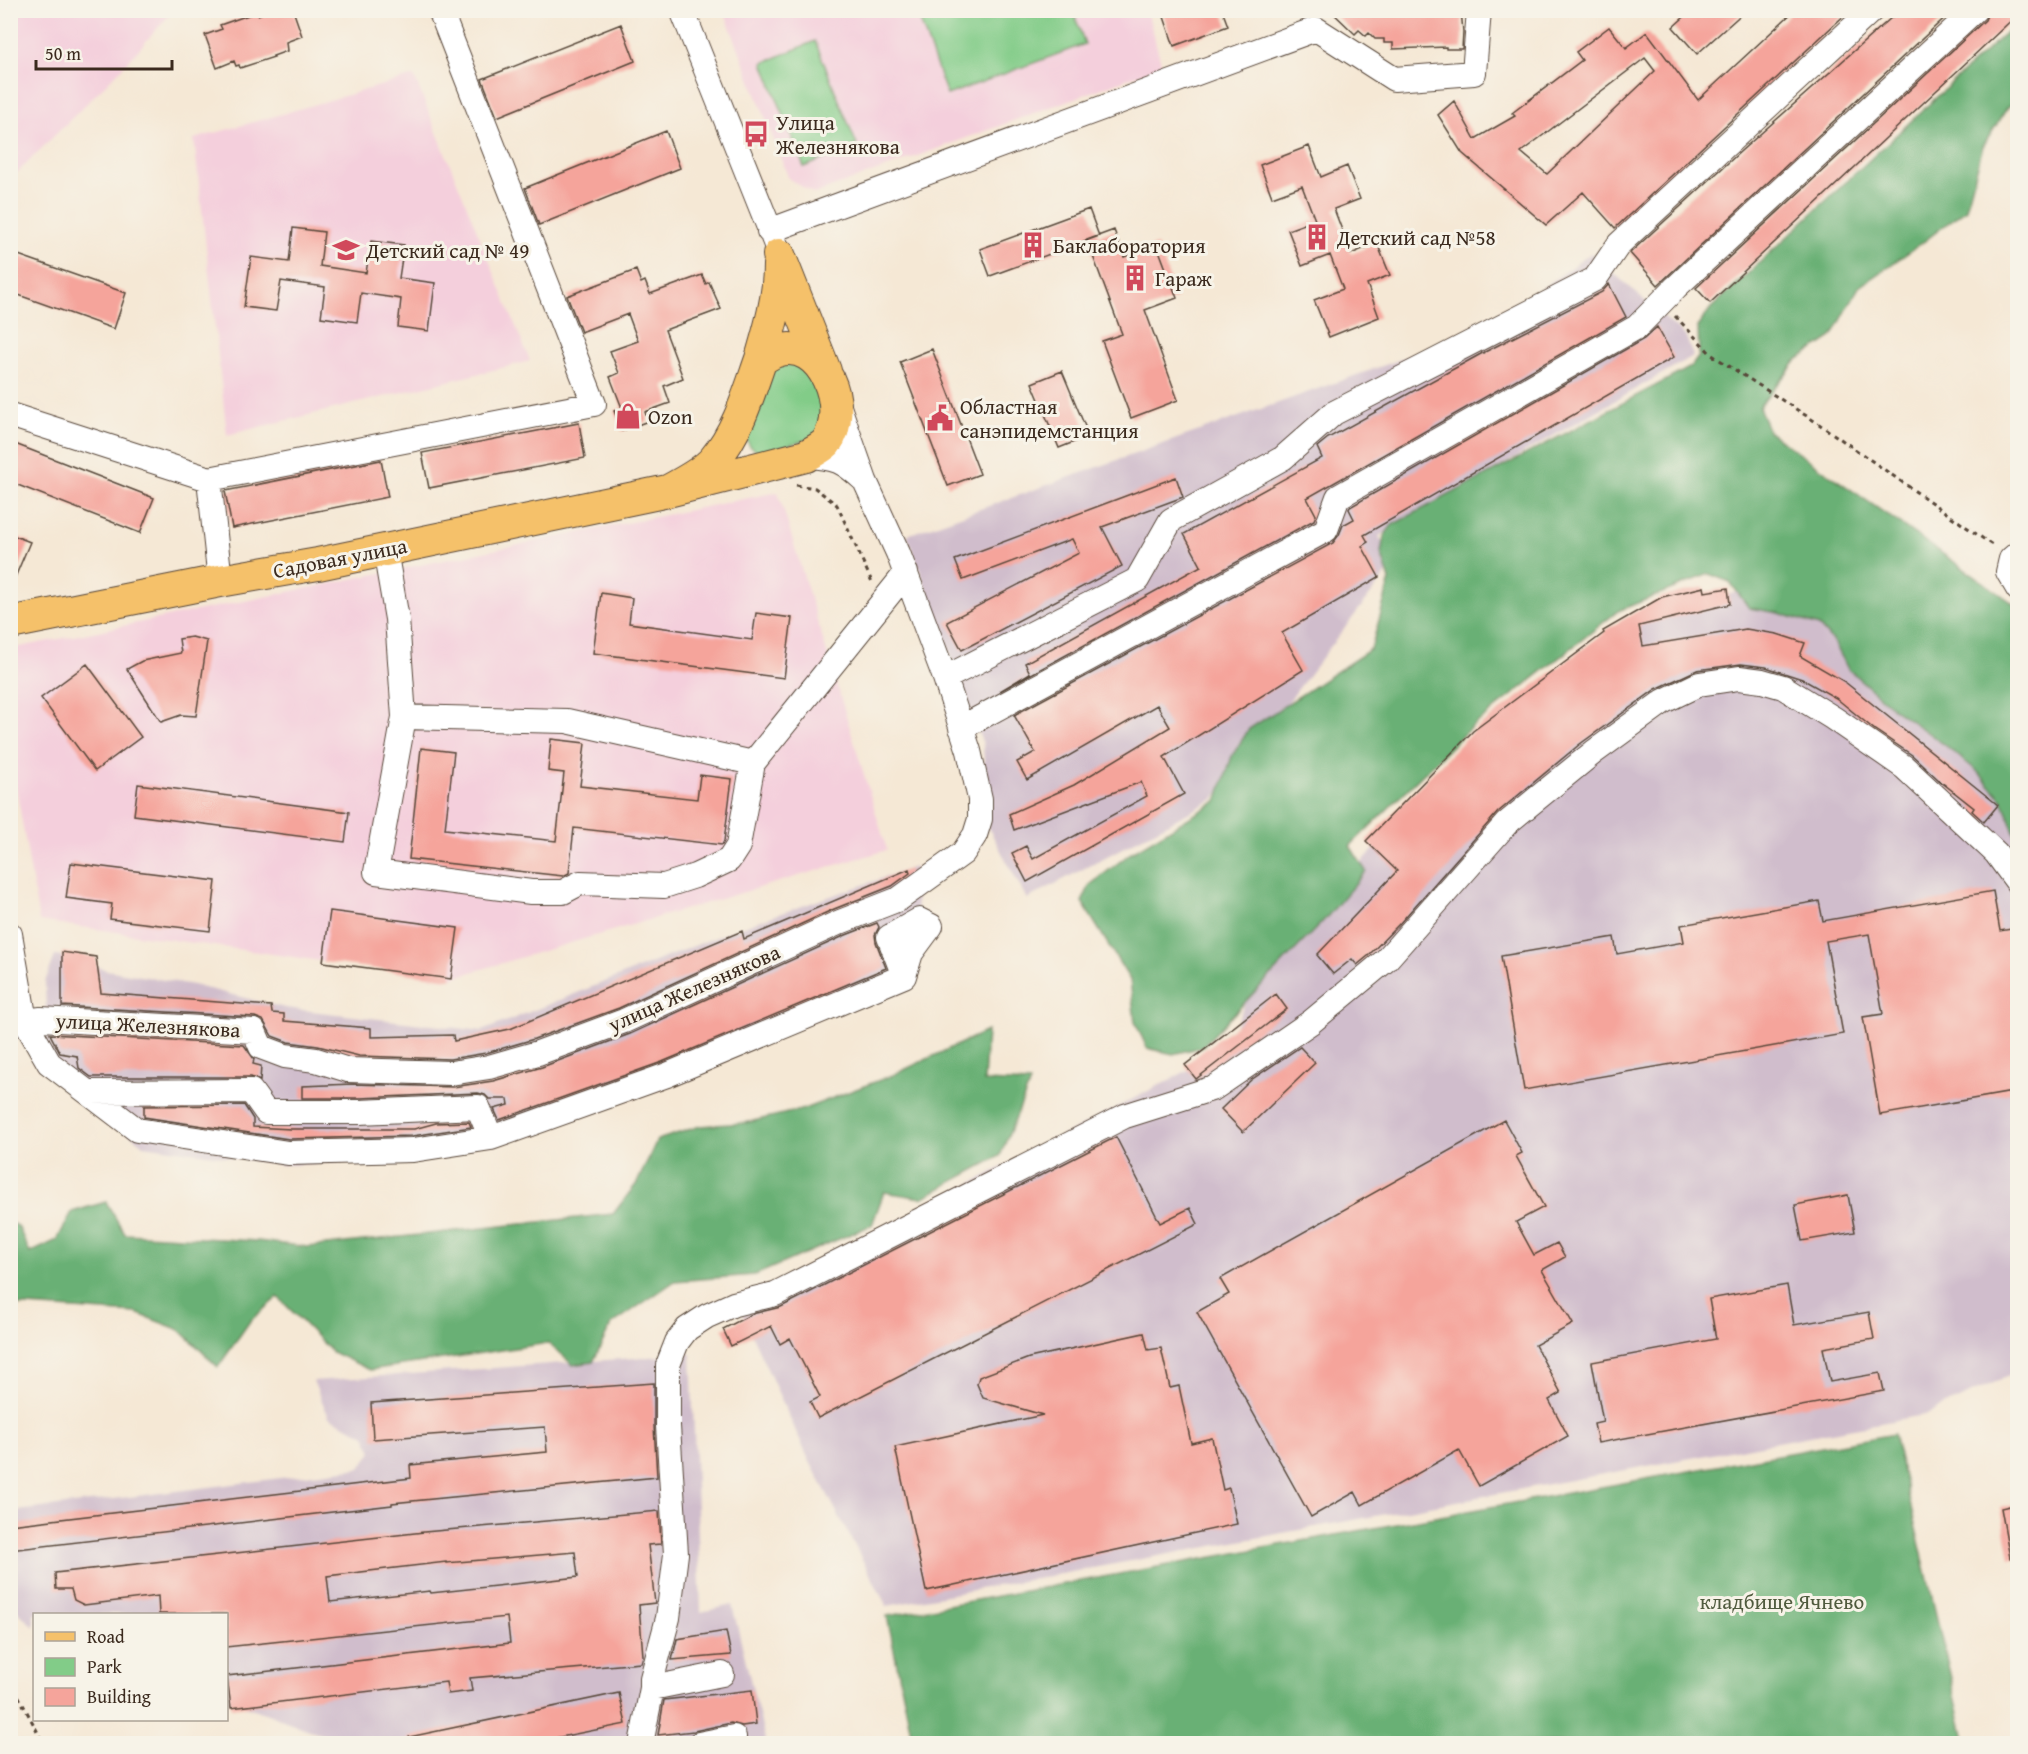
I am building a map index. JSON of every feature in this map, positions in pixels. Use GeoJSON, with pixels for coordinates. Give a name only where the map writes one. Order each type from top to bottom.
{"type":"FeatureCollection","features":[{"type":"Feature","properties":{"kind":"main road","name":"улица Железнякова"},"geometry":{"type":"LineString","coordinates":[[761,359],[776,306],[779,284],[774,243]]}},
{"type":"Feature","properties":{"kind":"main road","name":"улица Железнякова"},"geometry":{"type":"LineString","coordinates":[[774,243],[831,386]]}},
{"type":"Feature","properties":{"kind":"main road"},"geometry":{"type":"LineString","coordinates":[[668,491],[714,461],[735,427],[761,359],[778,350],[795,350],[810,356],[831,386],[834,425],[825,444],[783,475],[755,461],[743,452],[735,427]]}},
{"type":"Feature","properties":{"kind":"main road","name":"Садовая улица"},"geometry":{"type":"LineString","coordinates":[[10,623],[318,564],[668,491],[783,475]]}},
{"type":"Feature","properties":{"kind":"street"},"geometry":{"type":"LineString","coordinates":[[10,415],[209,479],[594,404],[440,10]]}},
{"type":"Feature","properties":{"kind":"street","name":"улица Железнякова"},"geometry":{"type":"LineString","coordinates":[[682,10],[774,243]]}},
{"type":"Feature","properties":{"kind":"street"},"geometry":{"type":"LineString","coordinates":[[774,243],[1316,29],[1394,79],[1474,73],[1479,10]]}},
{"type":"Feature","properties":{"kind":"street"},"geometry":{"type":"LineString","coordinates":[[945,678],[1137,580],[1171,520],[1283,458],[1335,413],[1595,279],[1619,244],[1872,10]]}},
{"type":"Feature","properties":{"kind":"street"},"geometry":{"type":"LineString","coordinates":[[961,728],[1326,530],[1338,497],[1637,327],[1975,10]]}},
{"type":"Feature","properties":{"kind":"street","name":"улица Железнякова"},"geometry":{"type":"LineString","coordinates":[[26,1021],[41,1019],[254,1031],[261,1047],[285,1056],[316,1060],[348,1070],[451,1073],[489,1067],[538,1053],[624,1021],[840,922],[899,899],[963,853],[975,835],[980,819],[980,799],[969,751],[906,573],[865,481],[831,386]]}},
{"type":"Feature","properties":{"kind":"street","name":"улица Железнякова"},"geometry":{"type":"LineString","coordinates":[[807,456],[830,457],[849,467],[865,481]]}},
{"type":"Feature","properties":{"kind":"street"},"geometry":{"type":"LineString","coordinates":[[209,479],[220,581]]}},
{"type":"Feature","properties":{"kind":"street"},"geometry":{"type":"LineString","coordinates":[[385,550],[397,619],[404,717],[376,872],[531,892],[563,892],[580,883],[664,886],[695,876],[729,860],[738,846],[753,764],[906,573]]}},
{"type":"Feature","properties":{"kind":"street"},"geometry":{"type":"LineString","coordinates":[[2014,556],[2008,572],[2018,589]]}},
{"type":"Feature","properties":{"kind":"street"},"geometry":{"type":"LineString","coordinates":[[641,1743],[652,1678],[668,1618],[676,1554],[668,1426],[668,1365],[677,1342],[687,1329],[707,1316],[734,1304],[775,1294],[1125,1116],[1214,1088],[1311,1022],[1386,960],[1507,823],[1594,752],[1664,701],[1699,684],[1739,678],[1783,687],[1904,767],[1996,854],[2018,883]]}},
{"type":"Feature","properties":{"kind":"street"},"geometry":{"type":"LineString","coordinates":[[404,717],[567,721],[753,764]]}},
{"type":"Feature","properties":{"kind":"street"},"geometry":{"type":"LineString","coordinates":[[10,934],[26,1021],[49,1063],[137,1130],[288,1153],[413,1150],[491,1138],[667,1075],[904,976]]}},
{"type":"Feature","properties":{"kind":"street"},"geometry":{"type":"LineString","coordinates":[[89,1092],[251,1091],[266,1112],[359,1112],[477,1107],[491,1138]]}},
{"type":"Feature","properties":{"kind":"street"},"geometry":{"type":"LineString","coordinates":[[652,1688],[722,1674]]}},
{"type":"Feature","properties":{"kind":"street"},"geometry":{"type":"LineString","coordinates":[[699,1743],[734,1737]]}},
{"type":"Feature","properties":{"kind":"path"},"geometry":{"type":"LineString","coordinates":[[1662,302],[1712,355],[1828,430],[2014,556]]}},
{"type":"Feature","properties":{"kind":"path"},"geometry":{"type":"LineString","coordinates":[[783,475],[815,488],[837,505],[876,590]]}},
{"type":"Feature","properties":{"kind":"path"},"geometry":{"type":"LineString","coordinates":[[10,1680],[44,1743]]}},
{"type":"Feature","properties":{"kind":"shaded area"},"geometry":{"type":"Polygon","coordinates":[[[11,10],[173,11],[121,69],[11,179],[11,10]]]}},
{"type":"Feature","properties":{"kind":"shaded area"},"geometry":{"type":"Polygon","coordinates":[[[724,11],[1147,11],[1162,66],[814,194],[789,179],[724,11]]]}},
{"type":"Feature","properties":{"kind":"shaded area","name":"Детский сад № 49"},"geometry":{"type":"Polygon","coordinates":[[[414,76],[530,361],[227,435],[194,139],[414,76]]]}},
{"type":"Feature","properties":{"kind":"shaded area"},"geometry":{"type":"Polygon","coordinates":[[[1591,253],[1686,337],[1693,356],[1379,536],[1393,565],[1214,799],[1027,899],[988,827],[983,744],[907,535],[1486,329],[1591,253]]]}},
{"type":"Feature","properties":{"kind":"shaded area"},"geometry":{"type":"Polygon","coordinates":[[[778,492],[887,850],[448,979],[39,921],[11,757],[10,649],[778,492]]]}},
{"type":"Feature","properties":{"kind":"shaded area"},"geometry":{"type":"Polygon","coordinates":[[[1741,591],[1839,620],[2018,803],[2017,1372],[1924,1415],[887,1606],[809,1460],[738,1305],[1225,1051],[1262,962],[1481,742],[1628,626],[1741,591]]]}},
{"type":"Feature","properties":{"kind":"shaded area"},"geometry":{"type":"Polygon","coordinates":[[[915,867],[918,937],[902,980],[410,1159],[283,1165],[143,1145],[69,1084],[33,1049],[46,1011],[45,982],[55,956],[79,959],[106,970],[193,985],[285,1008],[482,1031],[744,926],[915,867]]]}},
{"type":"Feature","properties":{"kind":"shaded area"},"geometry":{"type":"Polygon","coordinates":[[[691,1354],[701,1612],[732,1605],[766,1743],[343,1743],[228,1701],[228,1613],[33,1613],[33,1626],[11,1605],[10,1512],[360,1468],[372,1452],[365,1435],[329,1417],[313,1381],[691,1354]]]}},
{"type":"Feature","properties":{"kind":"green space"},"geometry":{"type":"Polygon","coordinates":[[[931,10],[1073,11],[1085,44],[947,95],[918,15],[931,10]]]}},
{"type":"Feature","properties":{"kind":"green space"},"geometry":{"type":"Polygon","coordinates":[[[2017,22],[2017,100],[2007,108],[1983,146],[1966,209],[1859,287],[1832,337],[1797,360],[1759,407],[1769,432],[2017,606],[2017,840],[2002,799],[1976,770],[1894,709],[1848,669],[1835,644],[1819,626],[1779,613],[1749,608],[1730,582],[1709,574],[1618,611],[1467,731],[1350,846],[1366,871],[1326,918],[1202,1047],[1173,1054],[1147,1048],[1135,1022],[1130,980],[1082,902],[1090,885],[1132,852],[1217,801],[1232,756],[1249,729],[1371,649],[1390,580],[1381,553],[1384,536],[1392,525],[1691,367],[1699,356],[1698,326],[1711,308],[2017,22]]]}},
{"type":"Feature","properties":{"kind":"green space"},"geometry":{"type":"Polygon","coordinates":[[[815,41],[857,145],[804,167],[763,63],[815,41]]]}},
{"type":"Feature","properties":{"kind":"green space"},"geometry":{"type":"Polygon","coordinates":[[[781,360],[805,365],[825,401],[817,437],[759,453],[750,446],[746,439],[769,367],[781,360]]]}},
{"type":"Feature","properties":{"kind":"green space"},"geometry":{"type":"Polygon","coordinates":[[[987,1031],[984,1081],[1030,1083],[1000,1156],[922,1198],[884,1192],[872,1225],[755,1275],[675,1281],[611,1325],[593,1362],[573,1365],[548,1343],[370,1370],[332,1352],[278,1297],[250,1321],[218,1367],[180,1330],[136,1313],[11,1305],[11,1223],[18,1226],[30,1253],[57,1240],[72,1212],[106,1202],[125,1234],[258,1241],[308,1247],[613,1214],[637,1183],[657,1140],[700,1126],[745,1123],[804,1109],[893,1075],[987,1031]]]}},
{"type":"Feature","properties":{"kind":"green space","name":"кладбище Ячнево"},"geometry":{"type":"Polygon","coordinates":[[[1894,1434],[1966,1743],[913,1743],[887,1616],[1894,1434]]]}},
{"type":"Feature","properties":{"kind":"building"},"geometry":{"type":"Polygon","coordinates":[[[270,10],[293,10],[302,36],[286,42],[287,51],[274,57],[240,68],[234,61],[217,68],[205,35],[222,29],[220,25],[257,12],[258,15],[270,10]]]}},
{"type":"Feature","properties":{"kind":"building"},"geometry":{"type":"Polygon","coordinates":[[[1173,10],[1222,10],[1228,26],[1174,46],[1163,14],[1173,10]]]}},
{"type":"Feature","properties":{"kind":"building"},"geometry":{"type":"Polygon","coordinates":[[[1330,10],[1461,10],[1462,49],[1446,49],[1446,47],[1393,49],[1393,43],[1384,43],[1384,39],[1375,39],[1369,33],[1366,36],[1359,30],[1355,34],[1330,10]]]}},
{"type":"Feature","properties":{"kind":"building"},"geometry":{"type":"Polygon","coordinates":[[[1692,10],[1746,10],[1697,54],[1673,27],[1692,10]]]}},
{"type":"Feature","properties":{"kind":"building"},"geometry":{"type":"Polygon","coordinates":[[[1795,10],[1850,10],[1615,228],[1583,192],[1546,225],[1462,153],[1438,115],[1454,101],[1475,139],[1515,116],[1512,113],[1582,60],[1576,52],[1609,27],[1626,48],[1647,32],[1698,100],[1795,10]],[[1645,58],[1521,152],[1547,174],[1655,71],[1645,58]]]}},
{"type":"Feature","properties":{"kind":"building"},"geometry":{"type":"Polygon","coordinates":[[[1900,10],[1953,10],[1658,285],[1630,253],[1900,10]]]}},
{"type":"Feature","properties":{"kind":"building"},"geometry":{"type":"Polygon","coordinates":[[[1989,10],[2018,10],[2018,14],[1710,303],[1696,288],[1985,20],[1989,10]]]}},
{"type":"Feature","properties":{"kind":"building"},"geometry":{"type":"Polygon","coordinates":[[[621,24],[635,61],[497,117],[482,79],[621,24]]]}},
{"type":"Feature","properties":{"kind":"building"},"geometry":{"type":"Polygon","coordinates":[[[666,131],[680,168],[539,225],[525,188],[666,131]]]}},
{"type":"Feature","properties":{"kind":"building","name":"Детский сад №58"},"geometry":{"type":"Polygon","coordinates":[[[1309,146],[1321,177],[1347,166],[1360,199],[1334,209],[1351,254],[1377,243],[1390,275],[1367,284],[1379,317],[1329,337],[1314,300],[1343,289],[1330,255],[1302,266],[1288,230],[1315,220],[1302,186],[1272,197],[1260,165],[1309,146]]]}},
{"type":"Feature","properties":{"kind":"building","name":"Баклаборатория"},"geometry":{"type":"Polygon","coordinates":[[[1089,209],[1099,236],[990,276],[980,249],[1089,209]]]}},
{"type":"Feature","properties":{"kind":"building"},"geometry":{"type":"Polygon","coordinates":[[[293,228],[324,232],[320,266],[366,273],[371,241],[404,245],[399,278],[435,283],[429,331],[398,327],[401,299],[361,293],[357,322],[321,317],[325,287],[281,281],[276,311],[244,307],[251,257],[289,262],[293,228]]]}},
{"type":"Feature","properties":{"kind":"building"},"geometry":{"type":"Polygon","coordinates":[[[1114,230],[1124,257],[1157,245],[1177,298],[1145,310],[1178,400],[1131,418],[1102,341],[1122,334],[1087,240],[1114,230]]]}},
{"type":"Feature","properties":{"kind":"building"},"geometry":{"type":"Polygon","coordinates":[[[10,252],[126,293],[114,329],[10,292],[10,252]]]}},
{"type":"Feature","properties":{"kind":"building"},"geometry":{"type":"Polygon","coordinates":[[[636,270],[641,283],[645,281],[650,294],[702,275],[706,284],[709,282],[721,309],[665,330],[683,378],[664,386],[670,403],[645,412],[648,421],[622,431],[614,411],[622,408],[610,377],[619,373],[610,351],[638,341],[628,314],[581,332],[567,296],[636,270]]]}},
{"type":"Feature","properties":{"kind":"building"},"geometry":{"type":"Polygon","coordinates":[[[1609,284],[1626,317],[1307,498],[1316,515],[1314,520],[1000,691],[1030,673],[1025,663],[1201,566],[1184,534],[1322,458],[1317,447],[1328,438],[1479,355],[1602,292],[1609,284]]]}},
{"type":"Feature","properties":{"kind":"building"},"geometry":{"type":"Polygon","coordinates":[[[1657,327],[1674,357],[1364,535],[1368,542],[1362,546],[1379,577],[1282,633],[1303,670],[1164,757],[1184,794],[1027,882],[1012,853],[1026,846],[1033,859],[1147,796],[1141,782],[1014,830],[1009,814],[1074,785],[1170,727],[1157,705],[1027,780],[1017,762],[1035,752],[1014,715],[1333,543],[1343,525],[1354,519],[1350,507],[1644,339],[1657,327]]]}},
{"type":"Feature","properties":{"kind":"building","name":"Областная санэпидемстанция"},"geometry":{"type":"Polygon","coordinates":[[[932,349],[980,474],[948,486],[900,362],[932,349]]]}},
{"type":"Feature","properties":{"kind":"building"},"geometry":{"type":"Polygon","coordinates":[[[1062,371],[1089,436],[1059,448],[1032,383],[1062,371]]]}},
{"type":"Feature","properties":{"kind":"building"},"geometry":{"type":"Polygon","coordinates":[[[579,423],[585,458],[429,488],[422,453],[579,423]]]}},
{"type":"Feature","properties":{"kind":"building"},"geometry":{"type":"Polygon","coordinates":[[[10,442],[154,498],[140,533],[10,482],[10,442]]]}},
{"type":"Feature","properties":{"kind":"building"},"geometry":{"type":"Polygon","coordinates":[[[381,460],[388,497],[232,528],[225,491],[381,460]]]}},
{"type":"Feature","properties":{"kind":"building"},"geometry":{"type":"Polygon","coordinates":[[[1176,477],[1183,497],[1102,527],[1122,566],[962,650],[947,622],[1079,553],[1072,539],[963,580],[955,560],[1176,477]]]}},
{"type":"Feature","properties":{"kind":"building"},"geometry":{"type":"Polygon","coordinates":[[[10,534],[30,542],[11,587],[10,587],[10,534]]]}},
{"type":"Feature","properties":{"kind":"building"},"geometry":{"type":"Polygon","coordinates":[[[1704,587],[1705,592],[1728,588],[1730,604],[1639,626],[1643,646],[1746,629],[1777,634],[1805,643],[1800,656],[1845,682],[1998,805],[1984,822],[1972,811],[1974,808],[1912,755],[1875,730],[1836,698],[1802,679],[1766,667],[1741,664],[1697,670],[1656,689],[1580,744],[1498,812],[1368,956],[1357,965],[1352,959],[1333,974],[1317,955],[1397,871],[1366,841],[1473,731],[1604,633],[1603,631],[1662,597],[1704,587]]]}},
{"type":"Feature","properties":{"kind":"building"},"geometry":{"type":"Polygon","coordinates":[[[601,593],[632,598],[629,623],[752,640],[756,613],[792,618],[784,678],[593,653],[601,593]]]}},
{"type":"Feature","properties":{"kind":"building"},"geometry":{"type":"Polygon","coordinates":[[[192,637],[207,641],[196,716],[181,715],[161,722],[127,669],[142,661],[181,653],[179,639],[192,637]]]}},
{"type":"Feature","properties":{"kind":"building"},"geometry":{"type":"Polygon","coordinates":[[[87,664],[141,737],[95,771],[41,698],[87,664]]]}},
{"type":"Feature","properties":{"kind":"building"},"geometry":{"type":"Polygon","coordinates":[[[551,739],[585,743],[580,786],[697,799],[700,775],[732,779],[722,845],[574,828],[569,873],[563,876],[409,859],[421,748],[454,752],[445,829],[556,841],[564,773],[548,771],[551,739]]]}},
{"type":"Feature","properties":{"kind":"building"},"geometry":{"type":"Polygon","coordinates":[[[138,784],[349,812],[345,842],[134,815],[138,784]]]}},
{"type":"Feature","properties":{"kind":"building"},"geometry":{"type":"Polygon","coordinates":[[[71,863],[216,881],[210,931],[110,919],[112,904],[66,898],[71,863]]]}},
{"type":"Feature","properties":{"kind":"building"},"geometry":{"type":"Polygon","coordinates":[[[909,869],[910,873],[892,886],[834,909],[619,1008],[534,1039],[486,1053],[450,1059],[359,1056],[318,1046],[288,1042],[272,1036],[263,1020],[255,1017],[62,1006],[62,952],[96,957],[101,993],[271,1006],[272,1013],[284,1014],[284,1021],[371,1028],[371,1037],[453,1035],[454,1041],[510,1029],[742,931],[744,939],[909,869]]]}},
{"type":"Feature","properties":{"kind":"building"},"geometry":{"type":"Polygon","coordinates":[[[1993,891],[2000,931],[2011,929],[2018,964],[2018,1091],[1880,1115],[1863,1017],[1883,1014],[1869,934],[1826,941],[1843,1034],[1524,1090],[1501,956],[1614,937],[1617,954],[1684,942],[1681,925],[1819,901],[1823,921],[1993,891]]]}},
{"type":"Feature","properties":{"kind":"building"},"geometry":{"type":"Polygon","coordinates":[[[330,911],[458,928],[451,979],[323,962],[330,911]]]}},
{"type":"Feature","properties":{"kind":"building"},"geometry":{"type":"Polygon","coordinates":[[[877,923],[879,927],[875,935],[876,942],[886,968],[662,1062],[499,1120],[494,1109],[509,1105],[508,1099],[489,1099],[478,1093],[302,1098],[302,1086],[353,1084],[453,1087],[493,1081],[542,1067],[630,1034],[877,923]]]}},
{"type":"Feature","properties":{"kind":"building"},"geometry":{"type":"Polygon","coordinates":[[[1276,994],[1287,1009],[1196,1079],[1185,1065],[1276,994]]]}},
{"type":"Feature","properties":{"kind":"building"},"geometry":{"type":"Polygon","coordinates":[[[50,1034],[244,1045],[254,1059],[253,1064],[261,1066],[260,1081],[251,1077],[91,1077],[79,1068],[77,1056],[60,1053],[50,1034]]]}},
{"type":"Feature","properties":{"kind":"building"},"geometry":{"type":"Polygon","coordinates":[[[1300,1047],[1315,1063],[1243,1132],[1221,1109],[1251,1080],[1300,1047]]]}},
{"type":"Feature","properties":{"kind":"building"},"geometry":{"type":"Polygon","coordinates":[[[244,1105],[253,1119],[253,1127],[414,1129],[436,1123],[469,1122],[471,1127],[412,1136],[289,1139],[144,1117],[144,1106],[244,1105]]]}},
{"type":"Feature","properties":{"kind":"building"},"geometry":{"type":"Polygon","coordinates":[[[1504,1120],[1522,1153],[1516,1156],[1544,1207],[1516,1222],[1534,1255],[1557,1243],[1565,1257],[1542,1270],[1573,1324],[1535,1345],[1561,1393],[1549,1400],[1568,1436],[1479,1486],[1459,1450],[1362,1505],[1355,1492],[1311,1517],[1197,1312],[1229,1294],[1220,1279],[1504,1120]]]}},
{"type":"Feature","properties":{"kind":"building"},"geometry":{"type":"Polygon","coordinates":[[[1116,1137],[1160,1223],[1190,1208],[1198,1224],[818,1418],[810,1402],[820,1397],[790,1338],[780,1344],[771,1326],[731,1346],[723,1329],[752,1314],[781,1307],[1116,1137]]]}},
{"type":"Feature","properties":{"kind":"building"},"geometry":{"type":"Polygon","coordinates":[[[1848,1195],[1855,1232],[1802,1241],[1795,1205],[1848,1195]]]}},
{"type":"Feature","properties":{"kind":"building"},"geometry":{"type":"Polygon","coordinates":[[[1787,1285],[1794,1325],[1869,1312],[1874,1339],[1823,1348],[1830,1382],[1880,1373],[1884,1391],[1598,1443],[1594,1424],[1603,1422],[1592,1362],[1716,1339],[1709,1299],[1787,1285]]]}},
{"type":"Feature","properties":{"kind":"building"},"geometry":{"type":"Polygon","coordinates":[[[1144,1333],[1148,1350],[1161,1348],[1170,1388],[1179,1386],[1191,1443],[1212,1438],[1223,1490],[1229,1488],[1237,1524],[926,1591],[895,1447],[1043,1415],[983,1398],[977,1384],[979,1377],[1029,1358],[1144,1333]]]}},
{"type":"Feature","properties":{"kind":"building"},"geometry":{"type":"Polygon","coordinates":[[[654,1383],[657,1477],[392,1503],[392,1505],[10,1550],[10,1525],[411,1478],[410,1465],[547,1452],[545,1427],[373,1439],[371,1403],[654,1383]]]}},
{"type":"Feature","properties":{"kind":"building"},"geometry":{"type":"Polygon","coordinates":[[[2018,1504],[2018,1558],[2010,1558],[2001,1508],[2018,1504]]]}},
{"type":"Feature","properties":{"kind":"building"},"geometry":{"type":"Polygon","coordinates":[[[659,1511],[661,1544],[648,1545],[655,1603],[639,1605],[643,1656],[641,1663],[470,1678],[472,1691],[448,1694],[446,1682],[231,1708],[228,1676],[510,1643],[507,1617],[228,1647],[228,1613],[159,1613],[158,1596],[84,1605],[74,1600],[71,1589],[56,1589],[55,1573],[424,1532],[659,1511]],[[575,1552],[446,1562],[327,1576],[330,1602],[430,1591],[431,1593],[578,1577],[575,1552]]]}},
{"type":"Feature","properties":{"kind":"building"},"geometry":{"type":"Polygon","coordinates":[[[726,1631],[731,1655],[672,1660],[677,1639],[726,1631]]]}},
{"type":"Feature","properties":{"kind":"building"},"geometry":{"type":"Polygon","coordinates":[[[752,1690],[756,1724],[742,1726],[731,1723],[694,1731],[658,1735],[664,1700],[752,1690]]]}},
{"type":"Feature","properties":{"kind":"building"},"geometry":{"type":"Polygon","coordinates":[[[619,1693],[626,1724],[530,1743],[410,1743],[409,1737],[619,1693]]]}},
{"type":"Feature","properties":{"kind":"place","name":"Улица Железнякова"},"geometry":{"type":"Point","coordinates":[756,134]}},
{"type":"Feature","properties":{"kind":"place","name":"Детский сад №58"},"geometry":{"type":"Point","coordinates":[1317,237]}},
{"type":"Feature","properties":{"kind":"place","name":"Баклаборатория"},"geometry":{"type":"Point","coordinates":[1033,245]}},
{"type":"Feature","properties":{"kind":"place","name":"Детский сад № 49"},"geometry":{"type":"Point","coordinates":[346,250]}},
{"type":"Feature","properties":{"kind":"place","name":"Гараж"},"geometry":{"type":"Point","coordinates":[1135,278]}},
{"type":"Feature","properties":{"kind":"place","name":"Ozon"},"geometry":{"type":"Point","coordinates":[628,416]}},
{"type":"Feature","properties":{"kind":"place","name":"Областная санэпидемстанция"},"geometry":{"type":"Point","coordinates":[940,418]}}]}
